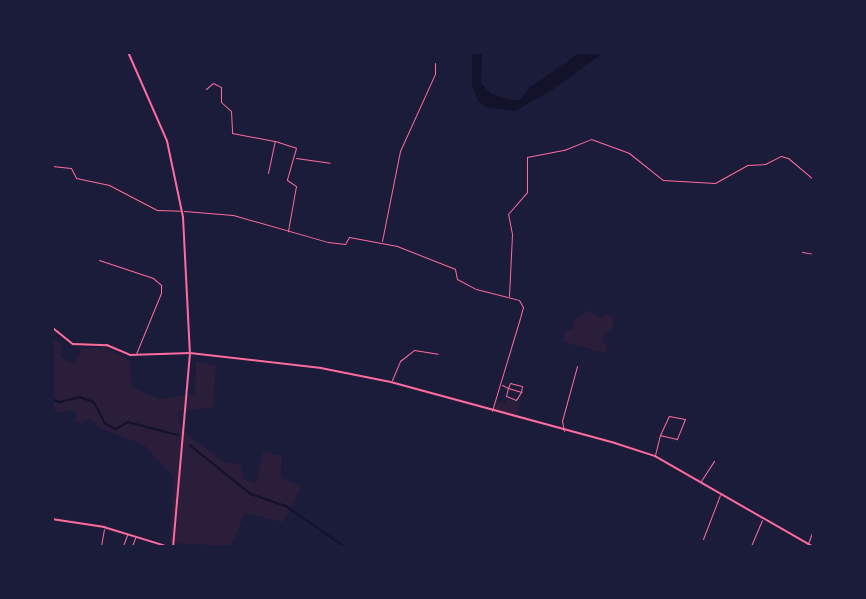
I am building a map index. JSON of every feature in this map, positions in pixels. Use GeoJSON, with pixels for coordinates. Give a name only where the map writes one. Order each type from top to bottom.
{"type":"FeatureCollection","features":[{"type":"Feature","properties":{"kind":"main road"},"geometry":{"type":"LineString","coordinates":[[128,52],[167,141],[183,211],[190,353],[173,546]]}},
{"type":"Feature","properties":{"kind":"street"},"geometry":{"type":"LineString","coordinates":[[382,243],[406,130],[435,74],[435,63]]}},
{"type":"Feature","properties":{"kind":"street"},"geometry":{"type":"LineString","coordinates":[[206,88],[213,83],[221,87],[222,104],[231,111],[232,133],[275,141],[296,148],[287,180],[296,186],[288,232]]}},
{"type":"Feature","properties":{"kind":"street"},"geometry":{"type":"LineString","coordinates":[[509,297],[512,234],[508,214],[527,192],[527,157],[564,150],[591,139],[629,153],[663,180],[715,183],[747,165],[770,162],[781,156],[788,158],[813,180]]}},
{"type":"Feature","properties":{"kind":"street"},"geometry":{"type":"LineString","coordinates":[[268,173],[275,141]]}},
{"type":"Feature","properties":{"kind":"street"},"geometry":{"type":"LineString","coordinates":[[295,158],[330,163]]}},
{"type":"Feature","properties":{"kind":"street"},"geometry":{"type":"LineString","coordinates":[[52,166],[71,168],[76,178],[107,184],[157,210],[233,215],[328,242],[345,244],[350,237],[382,243],[455,269],[457,279],[476,289],[519,300],[523,307],[492,411]]}},
{"type":"Feature","properties":{"kind":"street"},"geometry":{"type":"LineString","coordinates":[[802,252],[813,254]]}},
{"type":"Feature","properties":{"kind":"street"},"geometry":{"type":"LineString","coordinates":[[99,260],[153,278],[160,285],[161,293],[140,337],[136,355]]}},
{"type":"Feature","properties":{"kind":"street"},"geometry":{"type":"LineString","coordinates":[[52,327],[73,344],[107,345],[136,355],[190,353],[321,368],[391,382],[655,456],[762,520],[812,546]]}},
{"type":"Feature","properties":{"kind":"street"},"geometry":{"type":"LineString","coordinates":[[391,382],[400,361],[414,350],[438,354]]}},
{"type":"Feature","properties":{"kind":"street"},"geometry":{"type":"LineString","coordinates":[[564,431],[562,421],[577,366]]}},
{"type":"Feature","properties":{"kind":"street"},"geometry":{"type":"LineString","coordinates":[[510,382],[522,386],[521,392],[516,400],[506,397],[510,382]]}},
{"type":"Feature","properties":{"kind":"street"},"geometry":{"type":"LineString","coordinates":[[500,385],[521,392]]}},
{"type":"Feature","properties":{"kind":"street"},"geometry":{"type":"LineString","coordinates":[[655,456],[660,435],[669,416],[685,419],[677,439],[660,435]]}},
{"type":"Feature","properties":{"kind":"street"},"geometry":{"type":"LineString","coordinates":[[700,482],[714,461]]}},
{"type":"Feature","properties":{"kind":"street"},"geometry":{"type":"LineString","coordinates":[[704,539],[720,495]]}},
{"type":"Feature","properties":{"kind":"street"},"geometry":{"type":"LineString","coordinates":[[52,519],[104,527],[166,546]]}},
{"type":"Feature","properties":{"kind":"street"},"geometry":{"type":"LineString","coordinates":[[751,546],[762,520]]}},
{"type":"Feature","properties":{"kind":"street"},"geometry":{"type":"LineString","coordinates":[[101,546],[104,527]]}},
{"type":"Feature","properties":{"kind":"street"},"geometry":{"type":"LineString","coordinates":[[807,545],[813,528]]}},
{"type":"Feature","properties":{"kind":"street"},"geometry":{"type":"LineString","coordinates":[[123,546],[127,535]]}},
{"type":"Feature","properties":{"kind":"street"},"geometry":{"type":"LineString","coordinates":[[132,546],[135,538]]}},
{"type":"Feature","properties":{"kind":"shaded area"},"geometry":{"type":"Polygon","coordinates":[[[472,53],[482,53],[481,83],[491,94],[520,100],[529,88],[579,53],[603,53],[552,90],[515,111],[486,107],[478,101],[472,85],[472,53]]]}},
{"type":"Feature","properties":{"kind":"shaded area"},"geometry":{"type":"Polygon","coordinates":[[[590,310],[594,315],[602,318],[607,313],[614,319],[612,329],[603,336],[604,342],[599,340],[607,345],[606,353],[563,342],[565,330],[573,329],[575,319],[590,310]]]}},
{"type":"Feature","properties":{"kind":"shaded area"},"geometry":{"type":"Polygon","coordinates":[[[52,336],[62,345],[61,357],[75,364],[81,349],[105,347],[121,355],[130,362],[131,386],[159,399],[195,394],[196,361],[216,366],[213,407],[178,412],[179,423],[189,436],[222,461],[240,465],[243,479],[256,484],[263,451],[282,456],[281,478],[302,486],[283,522],[245,513],[231,546],[169,543],[174,478],[144,445],[95,426],[96,423],[88,419],[81,424],[74,420],[77,414],[73,410],[60,413],[53,409],[52,336]]]}},
{"type":"Feature","properties":{"kind":"shaded area"},"geometry":{"type":"Polygon","coordinates":[[[507,399],[520,403],[516,418],[492,411],[496,400],[505,403],[507,399]]]}},
{"type":"Feature","properties":{"kind":"waterway"},"geometry":{"type":"LineString","coordinates":[[52,399],[59,402],[80,397],[94,402],[105,423],[116,429],[128,422],[178,435]]}},
{"type":"Feature","properties":{"kind":"waterway"},"geometry":{"type":"LineString","coordinates":[[190,445],[251,494],[286,506],[344,546]]}}]}
